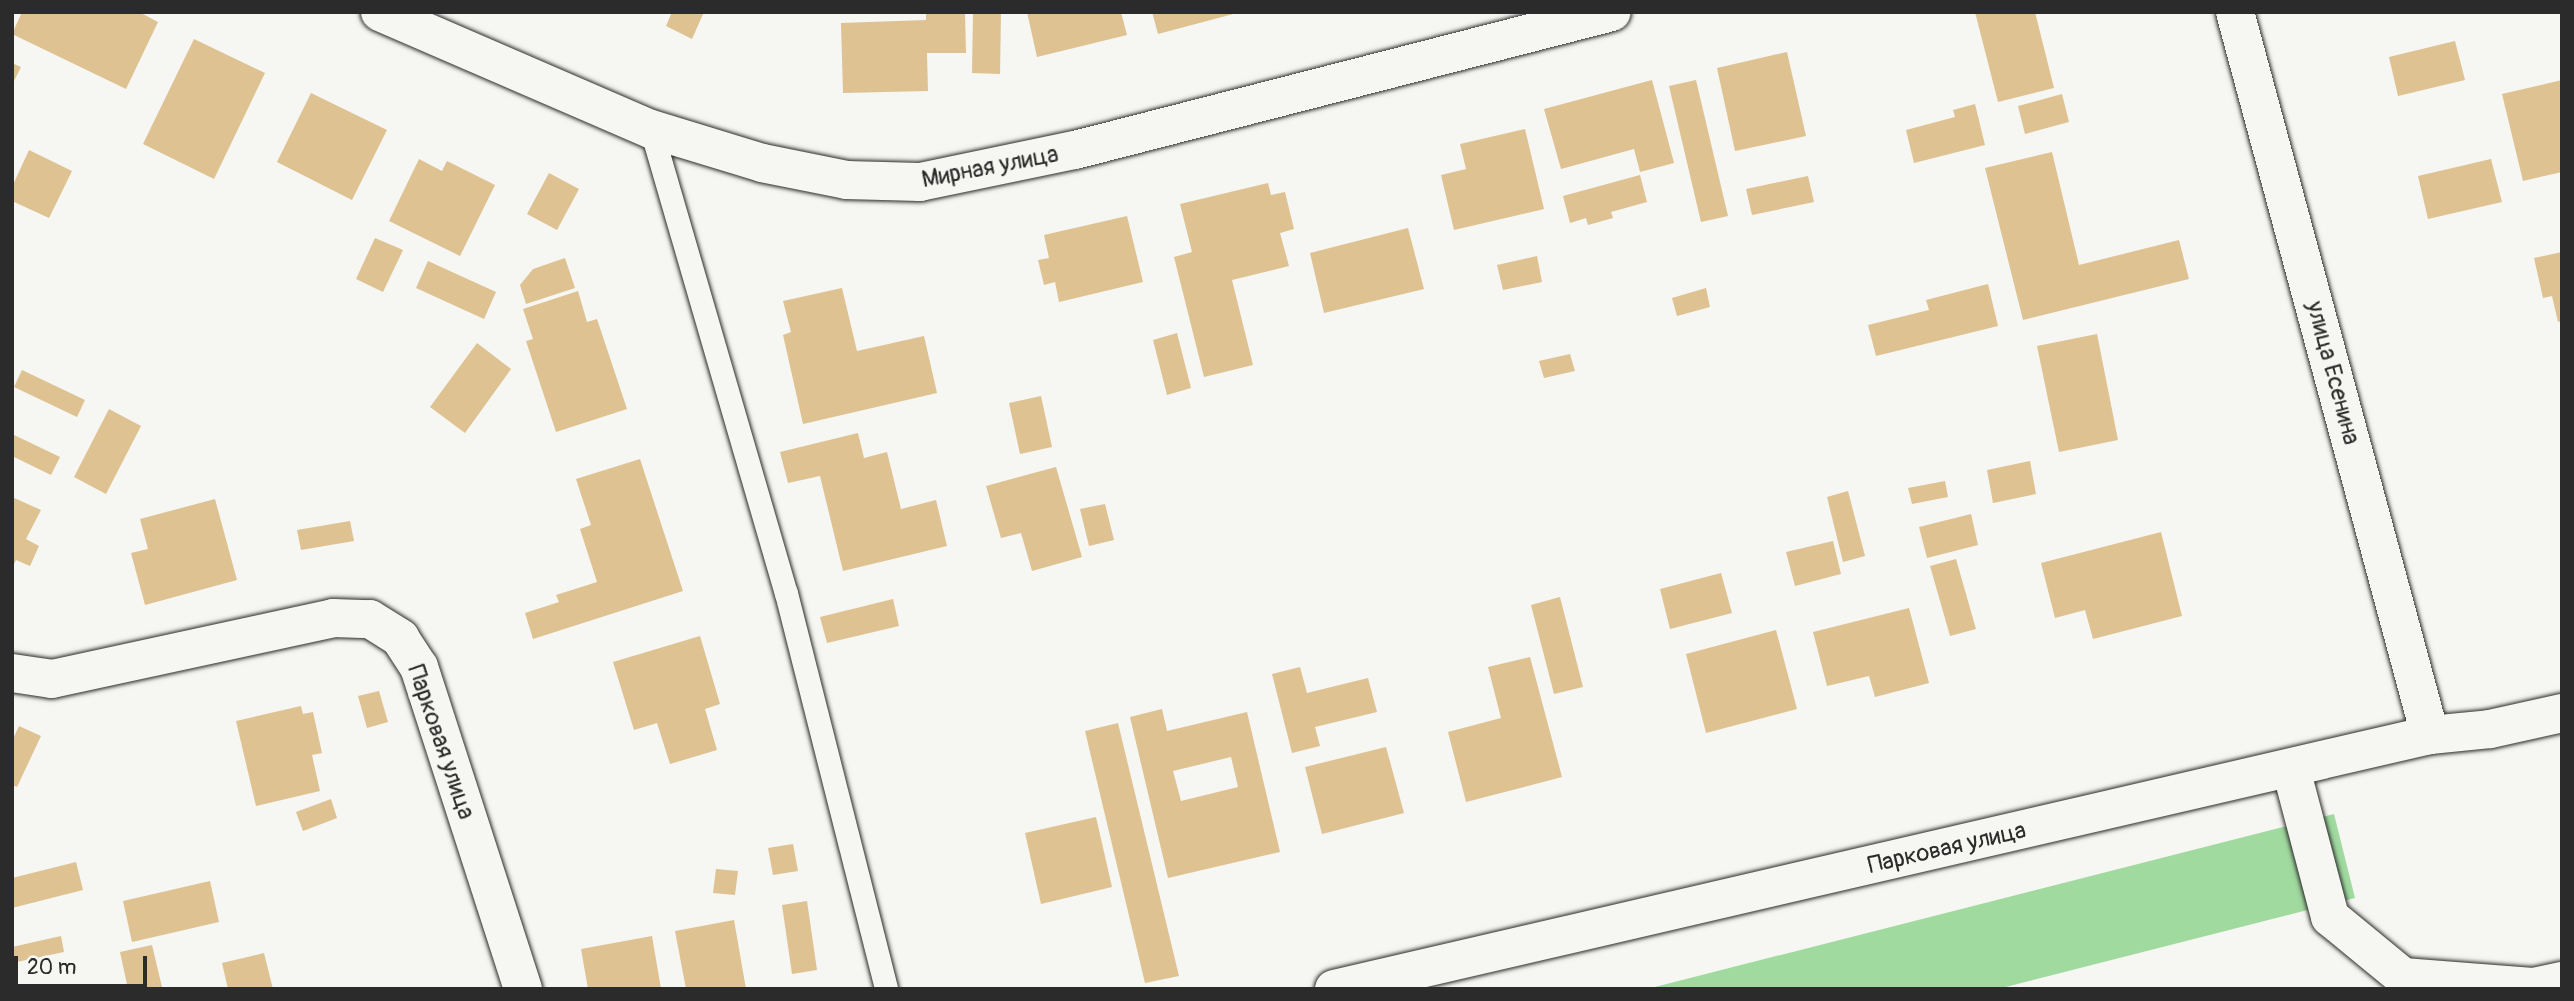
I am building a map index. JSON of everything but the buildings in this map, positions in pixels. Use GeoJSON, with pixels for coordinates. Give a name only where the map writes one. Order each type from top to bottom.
{"type":"FeatureCollection","features":[{"type":"Feature","properties":{"kind":"street","name":"Мирная улица"},"geometry":{"type":"LineString","coordinates":[[380,12],[651,129],[762,163],[846,180],[919,183],[1035,160],[1612,12]]}},
{"type":"Feature","properties":{"kind":"street","name":"улица Есенина"},"geometry":{"type":"LineString","coordinates":[[2235,12],[2430,735]]}},
{"type":"Feature","properties":{"kind":"street","name":"Парковая улица"},"geometry":{"type":"LineString","coordinates":[[12,673],[52,679],[333,618],[370,619],[400,638],[419,667],[523,989]]}},
{"type":"Feature","properties":{"kind":"street","name":"Парковая улица"},"geometry":{"type":"LineString","coordinates":[[1334,989],[2430,735],[2490,729],[2562,713]]}},
{"type":"Feature","properties":{"kind":"street"},"geometry":{"type":"LineString","coordinates":[[2291,769],[2330,917],[2403,977],[2533,987],[2562,981]]}},
{"type":"Feature","properties":{"kind":"lane"},"geometry":{"type":"LineString","coordinates":[[651,129],[786,593],[886,989]]}},
{"type":"Feature","properties":{"kind":"green space"},"geometry":{"type":"Polygon","coordinates":[[[2334,814],[2355,898],[1998,989],[1647,989],[2334,814]]]}}]}
